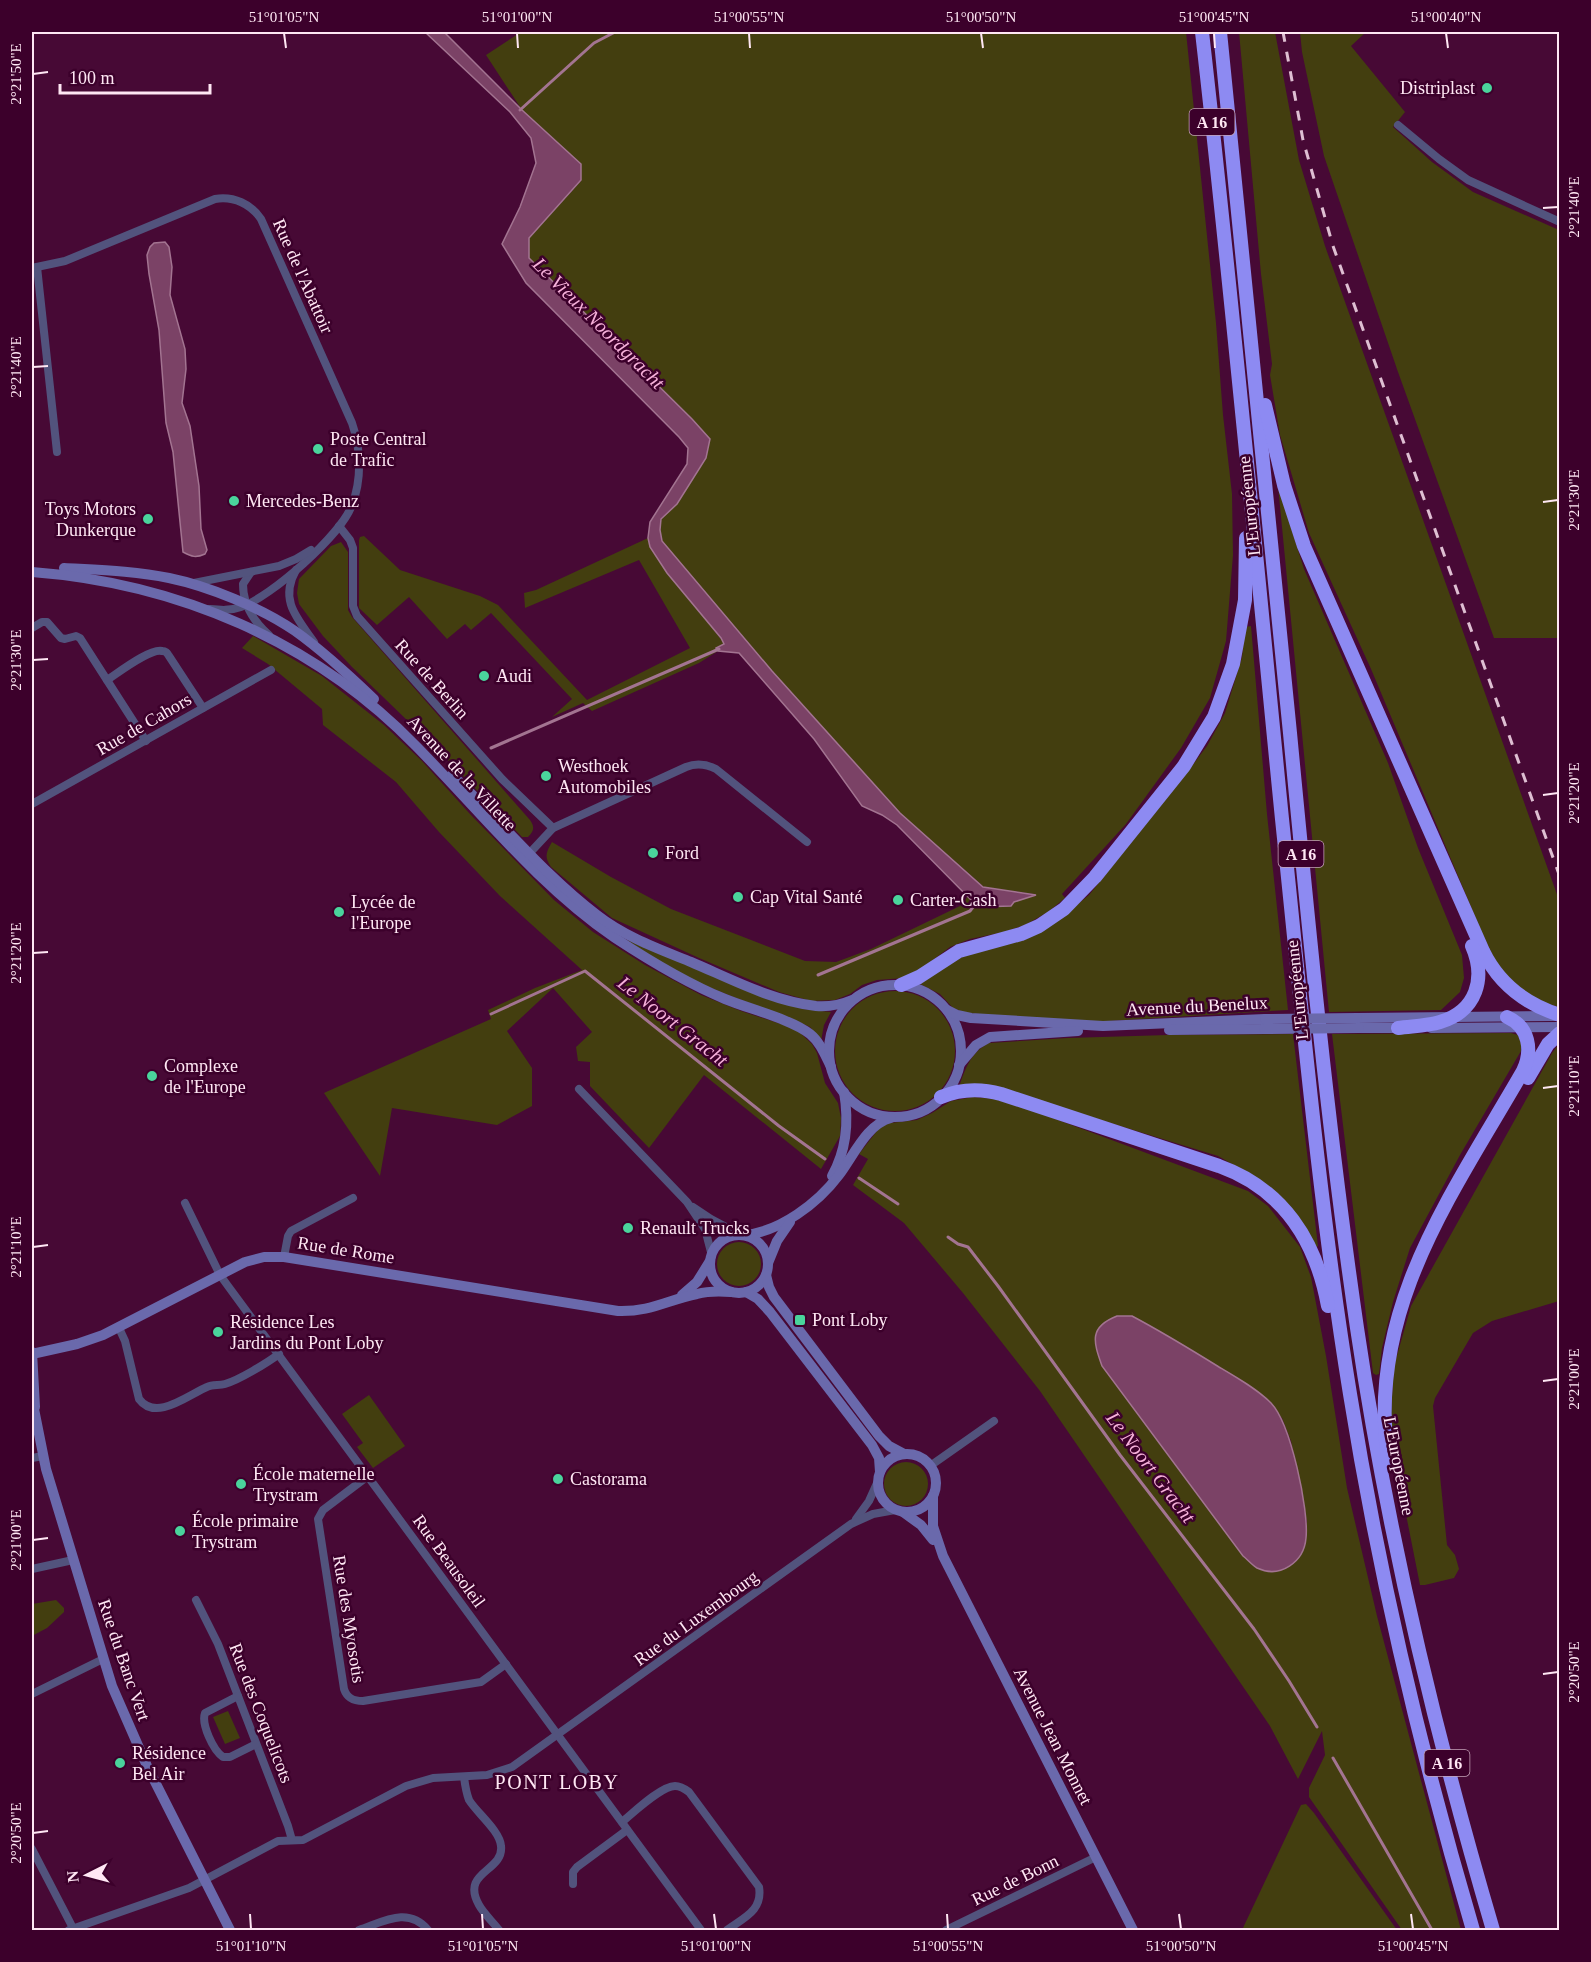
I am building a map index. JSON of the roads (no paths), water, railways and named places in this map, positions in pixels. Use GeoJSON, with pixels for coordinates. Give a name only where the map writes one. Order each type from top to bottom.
{"type":"FeatureCollection","features":[{"type":"Feature","properties":{"kind":"highway","name":"L'Européenne"},"geometry":{"type":"LineString","coordinates":[[1202,32],[1313,1115],[1341,1335],[1370,1508],[1387,1593],[1418,1725],[1473,1930]]}},
{"type":"Feature","properties":{"kind":"highway","name":"L'Européenne"},"geometry":{"type":"LineString","coordinates":[[1220,32],[1316,998],[1348,1271],[1384,1488],[1407,1594],[1435,1715],[1493,1930]]}},
{"type":"Feature","properties":{"kind":"highway"},"geometry":{"type":"LineString","coordinates":[[1228,108],[1263,391],[1274,448],[1304,546],[1492,969],[1522,998],[1541,1009],[1560,1015]]}},
{"type":"Feature","properties":{"kind":"highway"},"geometry":{"type":"LineString","coordinates":[[902,985],[919,977],[959,951],[1021,934],[1045,922],[1069,905],[1095,877],[1184,766],[1202,739],[1217,710],[1236,653],[1243,612],[1246,572],[1245,530],[1231,378],[1221,213]]}},
{"type":"Feature","properties":{"kind":"highway"},"geometry":{"type":"LineString","coordinates":[[1388,736],[1426,841],[1478,964],[1479,980],[1474,996],[1467,1005],[1451,1017],[1437,1023],[1398,1028]]}},
{"type":"Feature","properties":{"kind":"highway"},"geometry":{"type":"LineString","coordinates":[[1407,1594],[1384,1421],[1388,1363],[1400,1308],[1413,1270],[1428,1237],[1528,1058],[1529,1045],[1521,1027],[1507,1017]]}},
{"type":"Feature","properties":{"kind":"highway"},"geometry":{"type":"LineString","coordinates":[[1400,1308],[1418,1271],[1541,1054],[1560,1033]]}},
{"type":"Feature","properties":{"kind":"highway"},"geometry":{"type":"LineString","coordinates":[[941,1097],[973,1090],[1000,1094],[1227,1169],[1257,1185],[1276,1201],[1305,1237],[1320,1269],[1370,1508]]}},
{"type":"Feature","properties":{"kind":"main road","name":"Avenue de la Villette"},"geometry":{"type":"LineString","coordinates":[[32,565],[153,575],[190,583],[247,605],[288,626],[319,650],[393,717],[474,796],[554,890],[582,914],[663,968],[713,994],[792,1024],[808,1033],[818,1042],[831,1067]]}},
{"type":"Feature","properties":{"kind":"main road","name":"Avenue de la Villette"},"geometry":{"type":"LineString","coordinates":[[32,572],[84,577],[155,592],[207,609],[275,640],[341,681],[389,720],[526,857],[615,928],[748,987],[782,998],[820,1006],[836,1005],[852,1000]]}},
{"type":"Feature","properties":{"kind":"main road"},"geometry":{"type":"LineString","coordinates":[[902,985],[928,994],[946,1010],[955,1025],[959,1038],[958,1065],[952,1082],[941,1097],[924,1109],[910,1114],[880,1115],[865,1110],[855,1103],[835,1079],[829,1049],[832,1029],[838,1016],[852,1000],[873,988],[902,985]]}},
{"type":"Feature","properties":{"kind":"main road","name":"Avenue du Benelux"},"geometry":{"type":"LineString","coordinates":[[946,1010],[970,1018],[1087,1026],[1358,1023],[1451,1017],[1560,1015]]}},
{"type":"Feature","properties":{"kind":"main road","name":"Avenue du Benelux"},"geometry":{"type":"LineString","coordinates":[[1358,1023],[1398,1028],[1560,1027]]}},
{"type":"Feature","properties":{"kind":"main road","name":"Avenue du Benelux"},"geometry":{"type":"LineString","coordinates":[[958,1065],[980,1041],[995,1036],[1265,1024]]}},
{"type":"Feature","properties":{"kind":"main road"},"geometry":{"type":"LineString","coordinates":[[821,1193],[835,1171],[843,1149],[846,1118],[844,1092]]}},
{"type":"Feature","properties":{"kind":"main road"},"geometry":{"type":"LineString","coordinates":[[795,1216],[777,1241],[767,1269],[757,1287],[746,1292],[731,1292],[721,1286],[711,1271],[711,1258],[716,1246],[732,1236],[769,1231],[795,1216],[836,1180],[875,1126],[895,1116]]}},
{"type":"Feature","properties":{"kind":"main road"},"geometry":{"type":"LineString","coordinates":[[743,1235],[753,1238],[762,1245],[767,1255],[769,1287],[774,1297],[879,1436],[889,1446],[904,1454],[918,1456],[930,1466],[936,1480],[933,1496],[922,1508],[914,1512],[899,1511],[882,1498],[878,1455],[767,1308],[746,1292]]}},
{"type":"Feature","properties":{"kind":"main road","name":"Rue de Rome"},"geometry":{"type":"LineString","coordinates":[[32,1353],[86,1342],[119,1328],[257,1258],[284,1257],[618,1311],[644,1310],[698,1293],[731,1292]]}},
{"type":"Feature","properties":{"kind":"main road","name":"Rue de Rome"},"geometry":{"type":"LineString","coordinates":[[672,1301],[697,1282],[711,1258]]}},
{"type":"Feature","properties":{"kind":"main road","name":"Rue du Banc Vert"},"geometry":{"type":"LineString","coordinates":[[32,1353],[37,1457],[73,1560],[112,1686],[142,1756],[230,1930]]}},
{"type":"Feature","properties":{"kind":"main road","name":"Rue du Banc Vert"},"geometry":{"type":"LineString","coordinates":[[32,1399],[36,1420]]}},
{"type":"Feature","properties":{"kind":"main road"},"geometry":{"type":"LineString","coordinates":[[879,1476],[890,1460],[904,1454]]}},
{"type":"Feature","properties":{"kind":"main road","name":"Avenue Jean Monnet"},"geometry":{"type":"LineString","coordinates":[[933,1496],[934,1530],[943,1556]]}},
{"type":"Feature","properties":{"kind":"main road","name":"Avenue Jean Monnet"},"geometry":{"type":"LineString","coordinates":[[899,1511],[927,1531],[943,1556],[1133,1930]]}},
{"type":"Feature","properties":{"kind":"street"},"geometry":{"type":"LineString","coordinates":[[1398,125],[1468,180],[1560,222]]}},
{"type":"Feature","properties":{"kind":"street","name":"Rue de l'Abattoir"},"geometry":{"type":"LineString","coordinates":[[34,267],[72,259],[220,198],[246,204],[255,210],[264,223],[355,433],[359,464],[356,492],[351,508],[339,526],[299,567],[267,594],[233,610],[207,609]]}},
{"type":"Feature","properties":{"kind":"street"},"geometry":{"type":"LineString","coordinates":[[34,267],[57,452]]}},
{"type":"Feature","properties":{"kind":"street","name":"Rue de Berlin"},"geometry":{"type":"LineString","coordinates":[[339,526],[348,536],[353,548],[353,606],[357,616],[502,780],[553,828]]}},
{"type":"Feature","properties":{"kind":"street","name":"Rue de l'Abattoir"},"geometry":{"type":"LineString","coordinates":[[190,583],[291,562],[325,541]]}},
{"type":"Feature","properties":{"kind":"street","name":"Rue de l'Abattoir"},"geometry":{"type":"LineString","coordinates":[[299,567],[290,584],[289,600],[296,616],[319,650]]}},
{"type":"Feature","properties":{"kind":"street"},"geometry":{"type":"LineString","coordinates":[[251,572],[243,584],[247,605],[257,624],[275,640]]}},
{"type":"Feature","properties":{"kind":"street"},"geometry":{"type":"LineString","coordinates":[[32,628],[44,622],[49,623],[61,638],[78,637],[146,741]]}},
{"type":"Feature","properties":{"kind":"street"},"geometry":{"type":"LineString","coordinates":[[107,680],[149,653],[164,651],[203,708]]}},
{"type":"Feature","properties":{"kind":"street","name":"Rue de Cahors"},"geometry":{"type":"LineString","coordinates":[[32,804],[271,670]]}},
{"type":"Feature","properties":{"kind":"street"},"geometry":{"type":"LineString","coordinates":[[526,857],[553,828],[690,766],[702,765],[721,773],[807,842]]}},
{"type":"Feature","properties":{"kind":"street"},"geometry":{"type":"LineString","coordinates":[[579,1089],[687,1202],[705,1229],[711,1258]]}},
{"type":"Feature","properties":{"kind":"street"},"geometry":{"type":"LineString","coordinates":[[284,1257],[291,1231],[352,1198]]}},
{"type":"Feature","properties":{"kind":"street"},"geometry":{"type":"LineString","coordinates":[[687,1202],[711,1219],[743,1235]]}},
{"type":"Feature","properties":{"kind":"street","name":"Rue Beausoleil"},"geometry":{"type":"LineString","coordinates":[[185,1203],[220,1275],[701,1930]]}},
{"type":"Feature","properties":{"kind":"street"},"geometry":{"type":"LineString","coordinates":[[119,1328],[125,1341],[139,1399],[151,1408],[169,1406],[209,1385],[229,1383],[279,1354]]}},
{"type":"Feature","properties":{"kind":"street"},"geometry":{"type":"LineString","coordinates":[[930,1466],[994,1421]]}},
{"type":"Feature","properties":{"kind":"street","name":"Rue des Myosotis"},"geometry":{"type":"LineString","coordinates":[[368,1476],[323,1510],[318,1519],[346,1695],[354,1700],[363,1701],[479,1683],[506,1664]]}},
{"type":"Feature","properties":{"kind":"street","name":"Rue du Luxembourg"},"geometry":{"type":"LineString","coordinates":[[72,1930],[189,1888],[278,1841],[303,1840],[406,1786],[426,1780],[487,1775],[506,1770],[522,1761],[850,1524],[865,1508],[879,1476]]}},
{"type":"Feature","properties":{"kind":"street","name":"Rue du Luxembourg"},"geometry":{"type":"LineString","coordinates":[[850,1524],[873,1514],[899,1511]]}},
{"type":"Feature","properties":{"kind":"street"},"geometry":{"type":"LineString","coordinates":[[32,1569],[73,1560]]}},
{"type":"Feature","properties":{"kind":"street","name":"Rue des Coquelicots"},"geometry":{"type":"LineString","coordinates":[[196,1600],[215,1638],[292,1840]]}},
{"type":"Feature","properties":{"kind":"street"},"geometry":{"type":"LineString","coordinates":[[32,1694],[103,1659]]}},
{"type":"Feature","properties":{"kind":"street"},"geometry":{"type":"LineString","coordinates":[[238,1696],[205,1713],[206,1726],[216,1750],[224,1757],[230,1757],[256,1744]]}},
{"type":"Feature","properties":{"kind":"street"},"geometry":{"type":"LineString","coordinates":[[464,1777],[466,1793],[500,1842],[501,1849],[498,1859],[478,1877],[474,1888],[480,1906],[499,1930]]}},
{"type":"Feature","properties":{"kind":"street"},"geometry":{"type":"LineString","coordinates":[[622,1822],[666,1789],[676,1786],[689,1792],[759,1887],[760,1898],[756,1907],[727,1930]]}},
{"type":"Feature","properties":{"kind":"street"},"geometry":{"type":"LineString","coordinates":[[573,1884],[573,1872],[577,1867],[627,1830]]}},
{"type":"Feature","properties":{"kind":"street"},"geometry":{"type":"LineString","coordinates":[[32,1849],[72,1930]]}},
{"type":"Feature","properties":{"kind":"street","name":"Rue de Bonn"},"geometry":{"type":"LineString","coordinates":[[946,1930],[1096,1857]]}},
{"type":"Feature","properties":{"kind":"street"},"geometry":{"type":"LineString","coordinates":[[358,1930],[395,1918],[407,1917],[420,1921],[428,1930]]}},
{"type":"Feature","properties":{"kind":"waterway"},"geometry":{"type":"LineString","coordinates":[[520,110],[594,43],[615,32]]}},
{"type":"Feature","properties":{"kind":"waterway"},"geometry":{"type":"LineString","coordinates":[[491,748],[719,649]]}},
{"type":"Feature","properties":{"kind":"waterway"},"geometry":{"type":"LineString","coordinates":[[818,975],[970,911],[976,903]]}},
{"type":"Feature","properties":{"kind":"waterway","name":"Le Noort Gracht"},"geometry":{"type":"LineString","coordinates":[[491,1014],[585,971],[779,1126],[825,1159]]}},
{"type":"Feature","properties":{"kind":"waterway","name":"Le Noort Gracht"},"geometry":{"type":"LineString","coordinates":[[859,1178],[898,1204]]}},
{"type":"Feature","properties":{"kind":"waterway","name":"Le Noort Gracht"},"geometry":{"type":"LineString","coordinates":[[948,1237],[968,1247],[998,1286],[1120,1455],[1254,1629],[1317,1727]]}},
{"type":"Feature","properties":{"kind":"waterway","name":"Le Noort Gracht"},"geometry":{"type":"LineString","coordinates":[[1333,1758],[1432,1930]]}},
{"type":"Feature","properties":{"kind":"railway"},"geometry":{"type":"LineString","coordinates":[[1283,32],[1303,140],[1333,246],[1560,877]]}},
{"type":"Feature","properties":{"kind":"place","name":"Distriplast"},"geometry":{"type":"Point","coordinates":[1487,88]}},
{"type":"Feature","properties":{"kind":"place","name":"Poste Central de Trafic"},"geometry":{"type":"Point","coordinates":[318,449]}},
{"type":"Feature","properties":{"kind":"place","name":"Mercedes-Benz"},"geometry":{"type":"Point","coordinates":[234,501]}},
{"type":"Feature","properties":{"kind":"place","name":"Toys Motors Dunkerque"},"geometry":{"type":"Point","coordinates":[148,519]}},
{"type":"Feature","properties":{"kind":"place","name":"Audi"},"geometry":{"type":"Point","coordinates":[484,676]}},
{"type":"Feature","properties":{"kind":"place","name":"Westhoek Automobiles"},"geometry":{"type":"Point","coordinates":[546,776]}},
{"type":"Feature","properties":{"kind":"place","name":"Ford"},"geometry":{"type":"Point","coordinates":[653,853]}},
{"type":"Feature","properties":{"kind":"place","name":"Cap Vital Santé"},"geometry":{"type":"Point","coordinates":[738,897]}},
{"type":"Feature","properties":{"kind":"place","name":"Carter-Cash"},"geometry":{"type":"Point","coordinates":[898,900]}},
{"type":"Feature","properties":{"kind":"place","name":"Lycée de l'Europe"},"geometry":{"type":"Point","coordinates":[339,912]}},
{"type":"Feature","properties":{"kind":"place","name":"Complexe de l'Europe"},"geometry":{"type":"Point","coordinates":[152,1076]}},
{"type":"Feature","properties":{"kind":"place","name":"Renault Trucks"},"geometry":{"type":"Point","coordinates":[628,1228]}},
{"type":"Feature","properties":{"kind":"place","name":"Pont Loby"},"geometry":{"type":"Point","coordinates":[800,1320]}},
{"type":"Feature","properties":{"kind":"place","name":"Résidence Les Jardins du Pont Loby"},"geometry":{"type":"Point","coordinates":[218,1332]}},
{"type":"Feature","properties":{"kind":"place","name":"Castorama"},"geometry":{"type":"Point","coordinates":[558,1479]}},
{"type":"Feature","properties":{"kind":"place","name":"École maternelle Trystram"},"geometry":{"type":"Point","coordinates":[241,1484]}},
{"type":"Feature","properties":{"kind":"place","name":"École primaire Trystram"},"geometry":{"type":"Point","coordinates":[180,1531]}},
{"type":"Feature","properties":{"kind":"place","name":"Résidence Bel Air"},"geometry":{"type":"Point","coordinates":[120,1763]}},
{"type":"Feature","properties":{"kind":"district","name":"PONT LOBY"},"geometry":{"type":"Point","coordinates":[557,1782]}},
{"type":"Feature","properties":{"kind":"water label","name":"Le Vieux Noordgracht"},"geometry":{"type":"Point","coordinates":[599,323]}}]}
